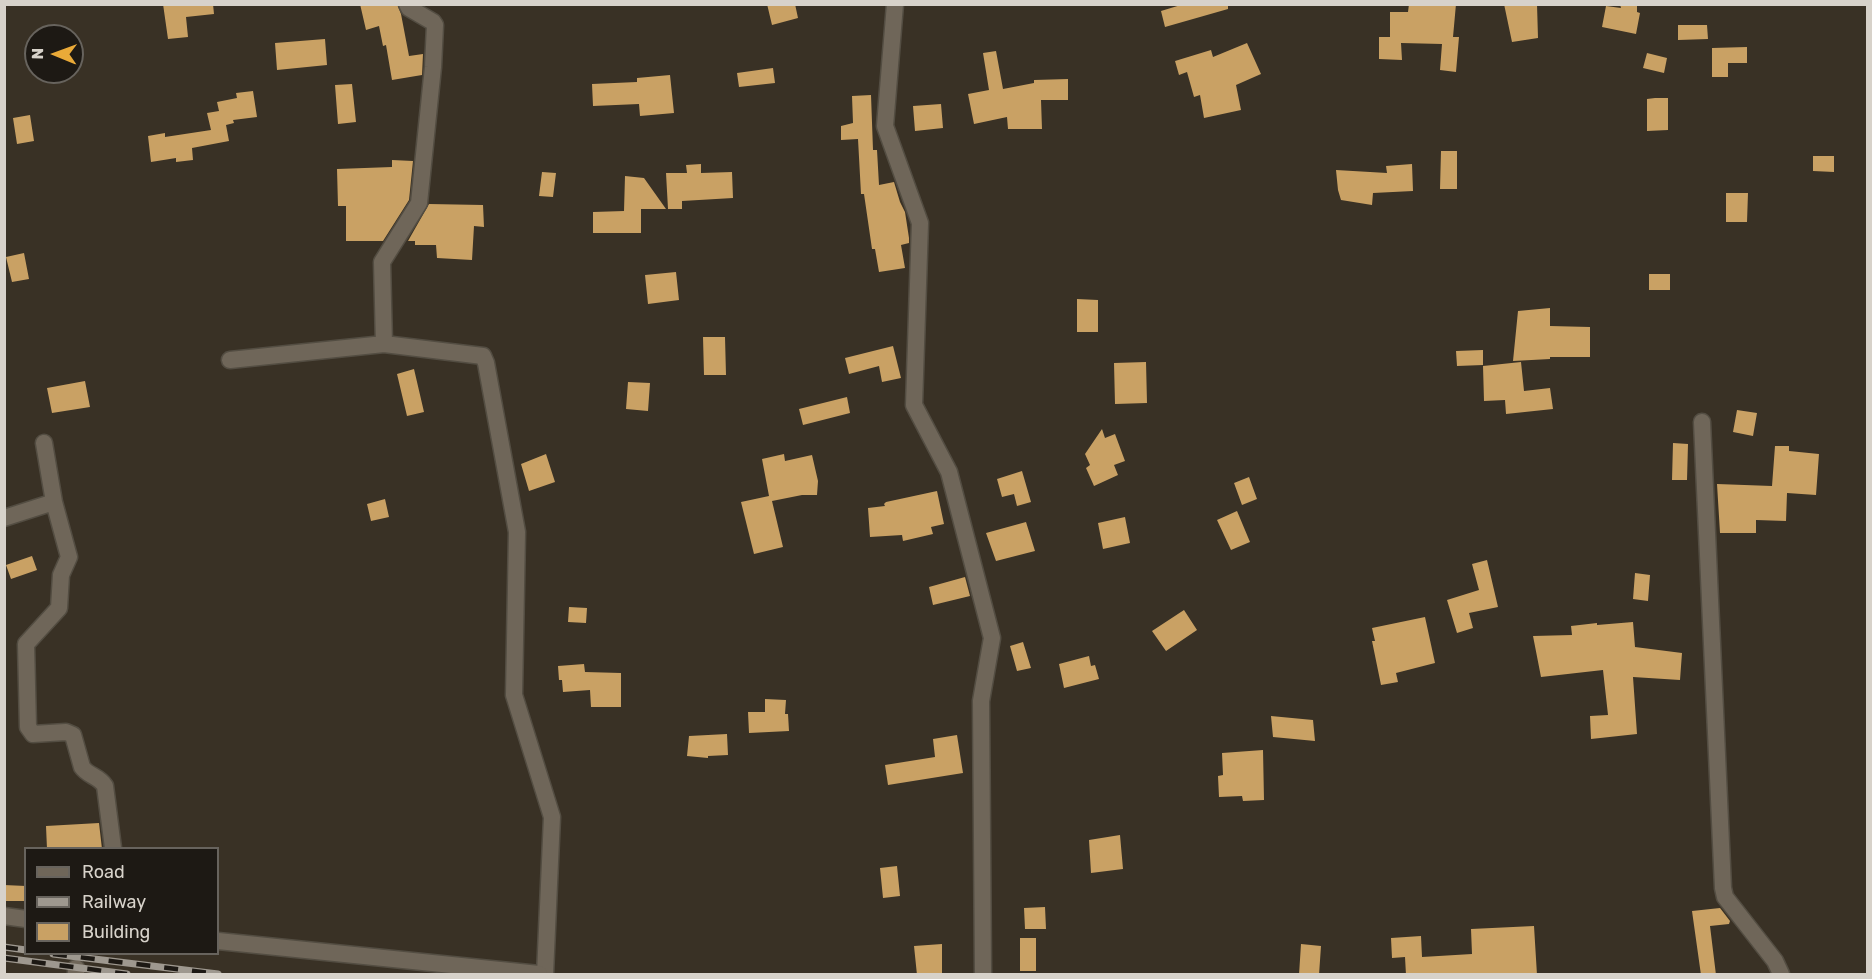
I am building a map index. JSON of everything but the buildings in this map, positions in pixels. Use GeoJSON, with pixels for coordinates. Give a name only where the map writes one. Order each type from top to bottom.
{"type":"FeatureCollection","features":[{"type":"Feature","properties":{"kind":"street"},"geometry":{"type":"LineString","coordinates":[[384,344],[382,262],[419,202],[434,67],[435,25],[409,8],[407,4]]}},
{"type":"Feature","properties":{"kind":"street"},"geometry":{"type":"LineString","coordinates":[[896,4],[885,126],[920,223],[914,405],[949,472],[992,638],[981,701],[983,975]]}},
{"type":"Feature","properties":{"kind":"street"},"geometry":{"type":"LineString","coordinates":[[230,360],[384,344],[477,353],[483,356],[518,532],[514,695],[552,817],[545,975]]}},
{"type":"Feature","properties":{"kind":"street"},"geometry":{"type":"LineString","coordinates":[[1702,422],[1725,897],[1775,961],[1781,975]]}},
{"type":"Feature","properties":{"kind":"street"},"geometry":{"type":"LineString","coordinates":[[44,443],[54,502],[69,557],[62,575],[59,608],[26,644],[28,728],[33,734],[66,732],[73,735],[85,772],[102,780],[105,786],[113,847]]}},
{"type":"Feature","properties":{"kind":"street"},"geometry":{"type":"LineString","coordinates":[[4,518],[54,502]]}},
{"type":"Feature","properties":{"kind":"street"},"geometry":{"type":"LineString","coordinates":[[4,916],[24,919]]}},
{"type":"Feature","properties":{"kind":"street"},"geometry":{"type":"LineString","coordinates":[[219,941],[539,975]]}},
{"type":"Feature","properties":{"kind":"railway"},"geometry":{"type":"LineString","coordinates":[[4,947],[24,950]]}},
{"type":"Feature","properties":{"kind":"railway"},"geometry":{"type":"LineString","coordinates":[[61,955],[218,974]]}},
{"type":"Feature","properties":{"kind":"railway"},"geometry":{"type":"LineString","coordinates":[[4,958],[127,974]]}}]}
